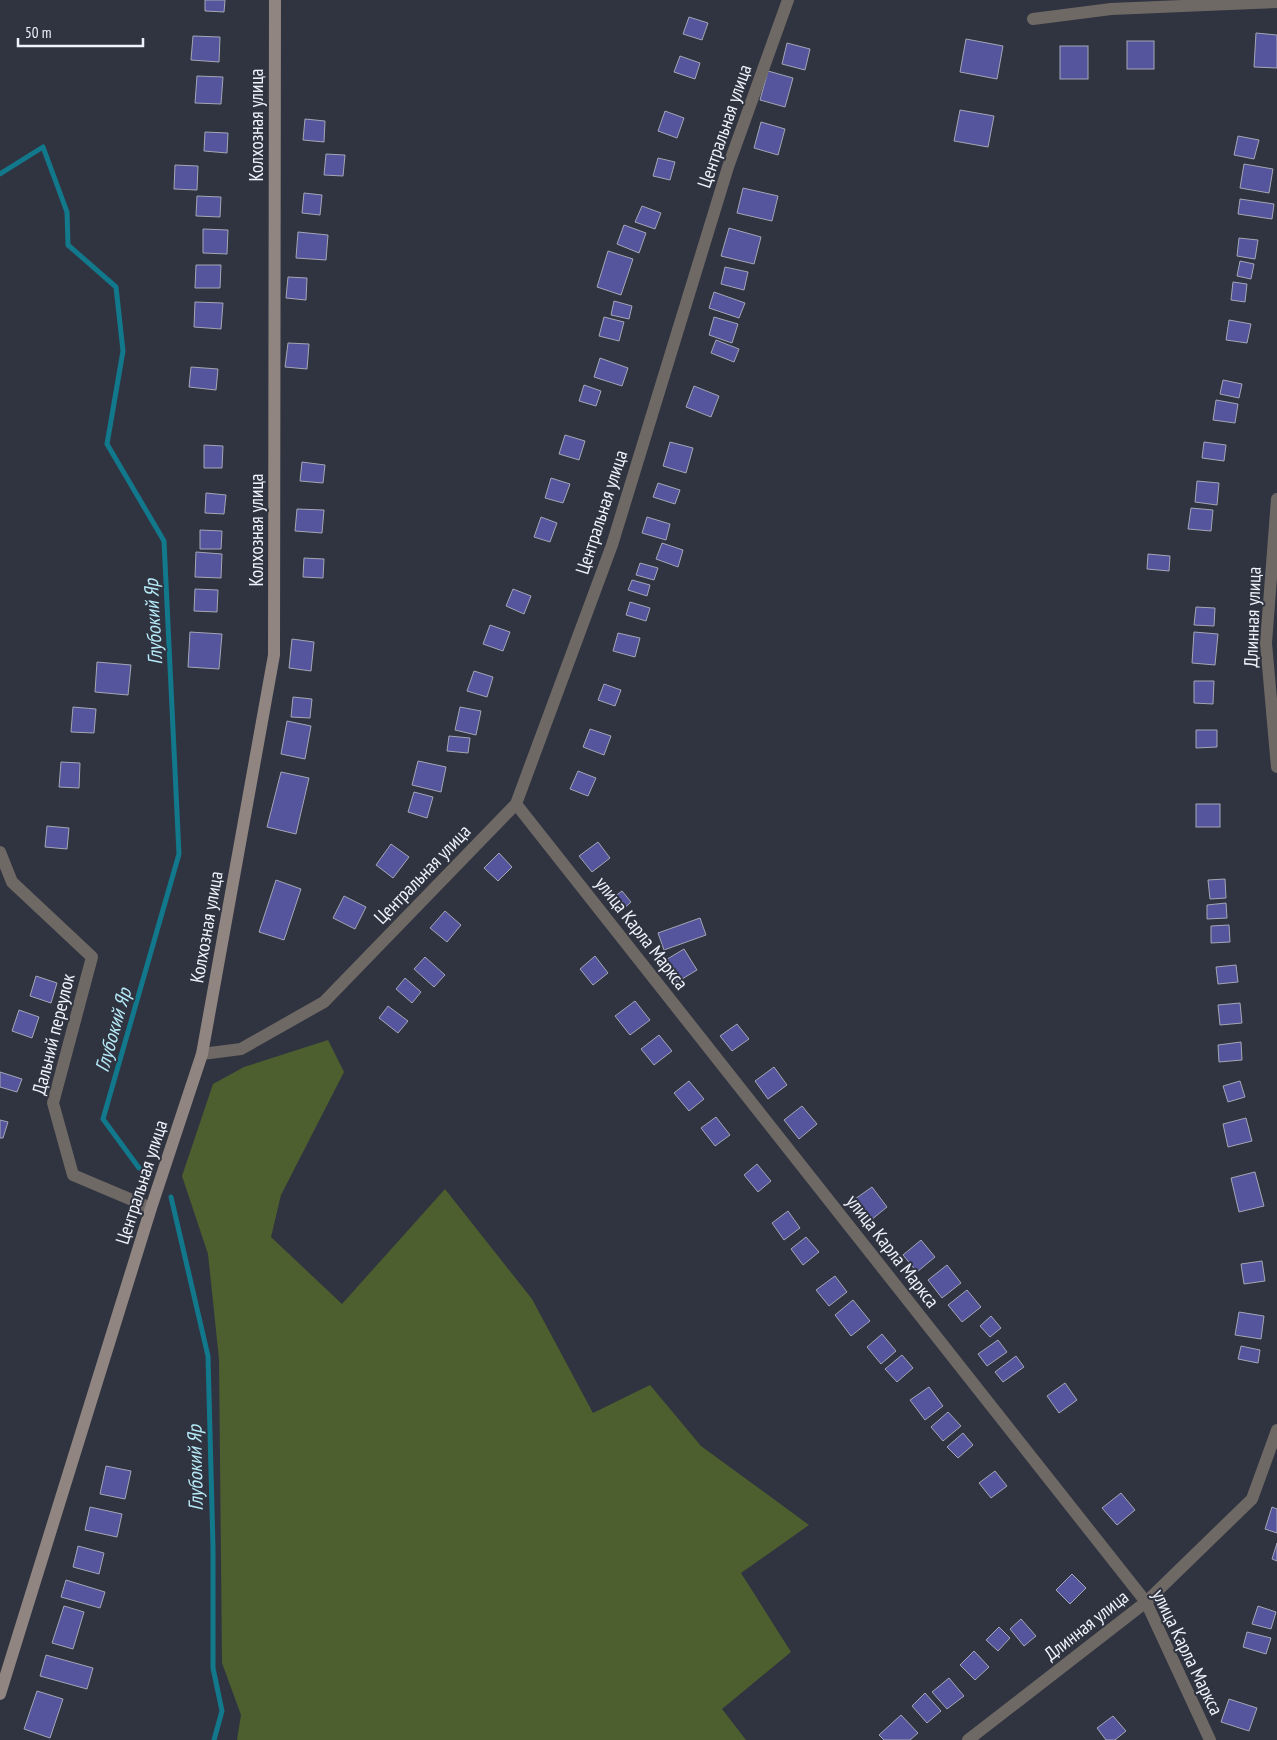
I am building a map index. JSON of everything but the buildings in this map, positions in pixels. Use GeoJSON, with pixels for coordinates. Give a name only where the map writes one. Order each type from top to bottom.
{"type":"FeatureCollection","features":[{"type":"Feature","properties":{"kind":"street","name":"Колхозная улица"},"geometry":{"type":"LineString","coordinates":[[202,1054],[274,655],[275,0]]}},
{"type":"Feature","properties":{"kind":"street","name":"Центральная улица"},"geometry":{"type":"LineString","coordinates":[[0,1694],[151,1208],[202,1054],[241,1049],[324,1002],[516,804],[612,545],[728,167],[788,0]]}},
{"type":"Feature","properties":{"kind":"street"},"geometry":{"type":"LineString","coordinates":[[1033,19],[1111,9],[1277,2]]}},
{"type":"Feature","properties":{"kind":"street","name":"Длинная улица"},"geometry":{"type":"LineString","coordinates":[[1277,499],[1266,643],[1277,767]]}},
{"type":"Feature","properties":{"kind":"street","name":"улица Карла Маркса"},"geometry":{"type":"LineString","coordinates":[[516,804],[1146,1602],[1210,1740]]}},
{"type":"Feature","properties":{"kind":"street","name":"Дальний переулок"},"geometry":{"type":"LineString","coordinates":[[0,852],[6,882],[92,957],[53,1103],[73,1176],[151,1208]]}},
{"type":"Feature","properties":{"kind":"street","name":"Длинная улица"},"geometry":{"type":"LineString","coordinates":[[968,1740],[1146,1602],[1252,1499],[1277,1430]]}},
{"type":"Feature","properties":{"kind":"green space"},"geometry":{"type":"Polygon","coordinates":[[[328,1040],[344,1072],[281,1195],[271,1237],[342,1304],[445,1189],[532,1299],[593,1413],[650,1385],[701,1446],[809,1525],[741,1573],[791,1652],[722,1709],[746,1740],[237,1740],[241,1715],[222,1663],[219,1359],[208,1254],[182,1176],[213,1084],[244,1067],[328,1040]]]}},
{"type":"Feature","properties":{"kind":"waterway","name":"Глубокий Яр"},"geometry":{"type":"LineString","coordinates":[[0,174],[43,147],[67,212],[68,245],[116,287],[123,351],[107,444],[164,541],[179,854],[103,1119],[139,1168]]}},
{"type":"Feature","properties":{"kind":"waterway","name":"Глубокий Яр"},"geometry":{"type":"LineString","coordinates":[[171,1197],[208,1356],[213,1547],[213,1668],[222,1711],[214,1740]]}}]}
